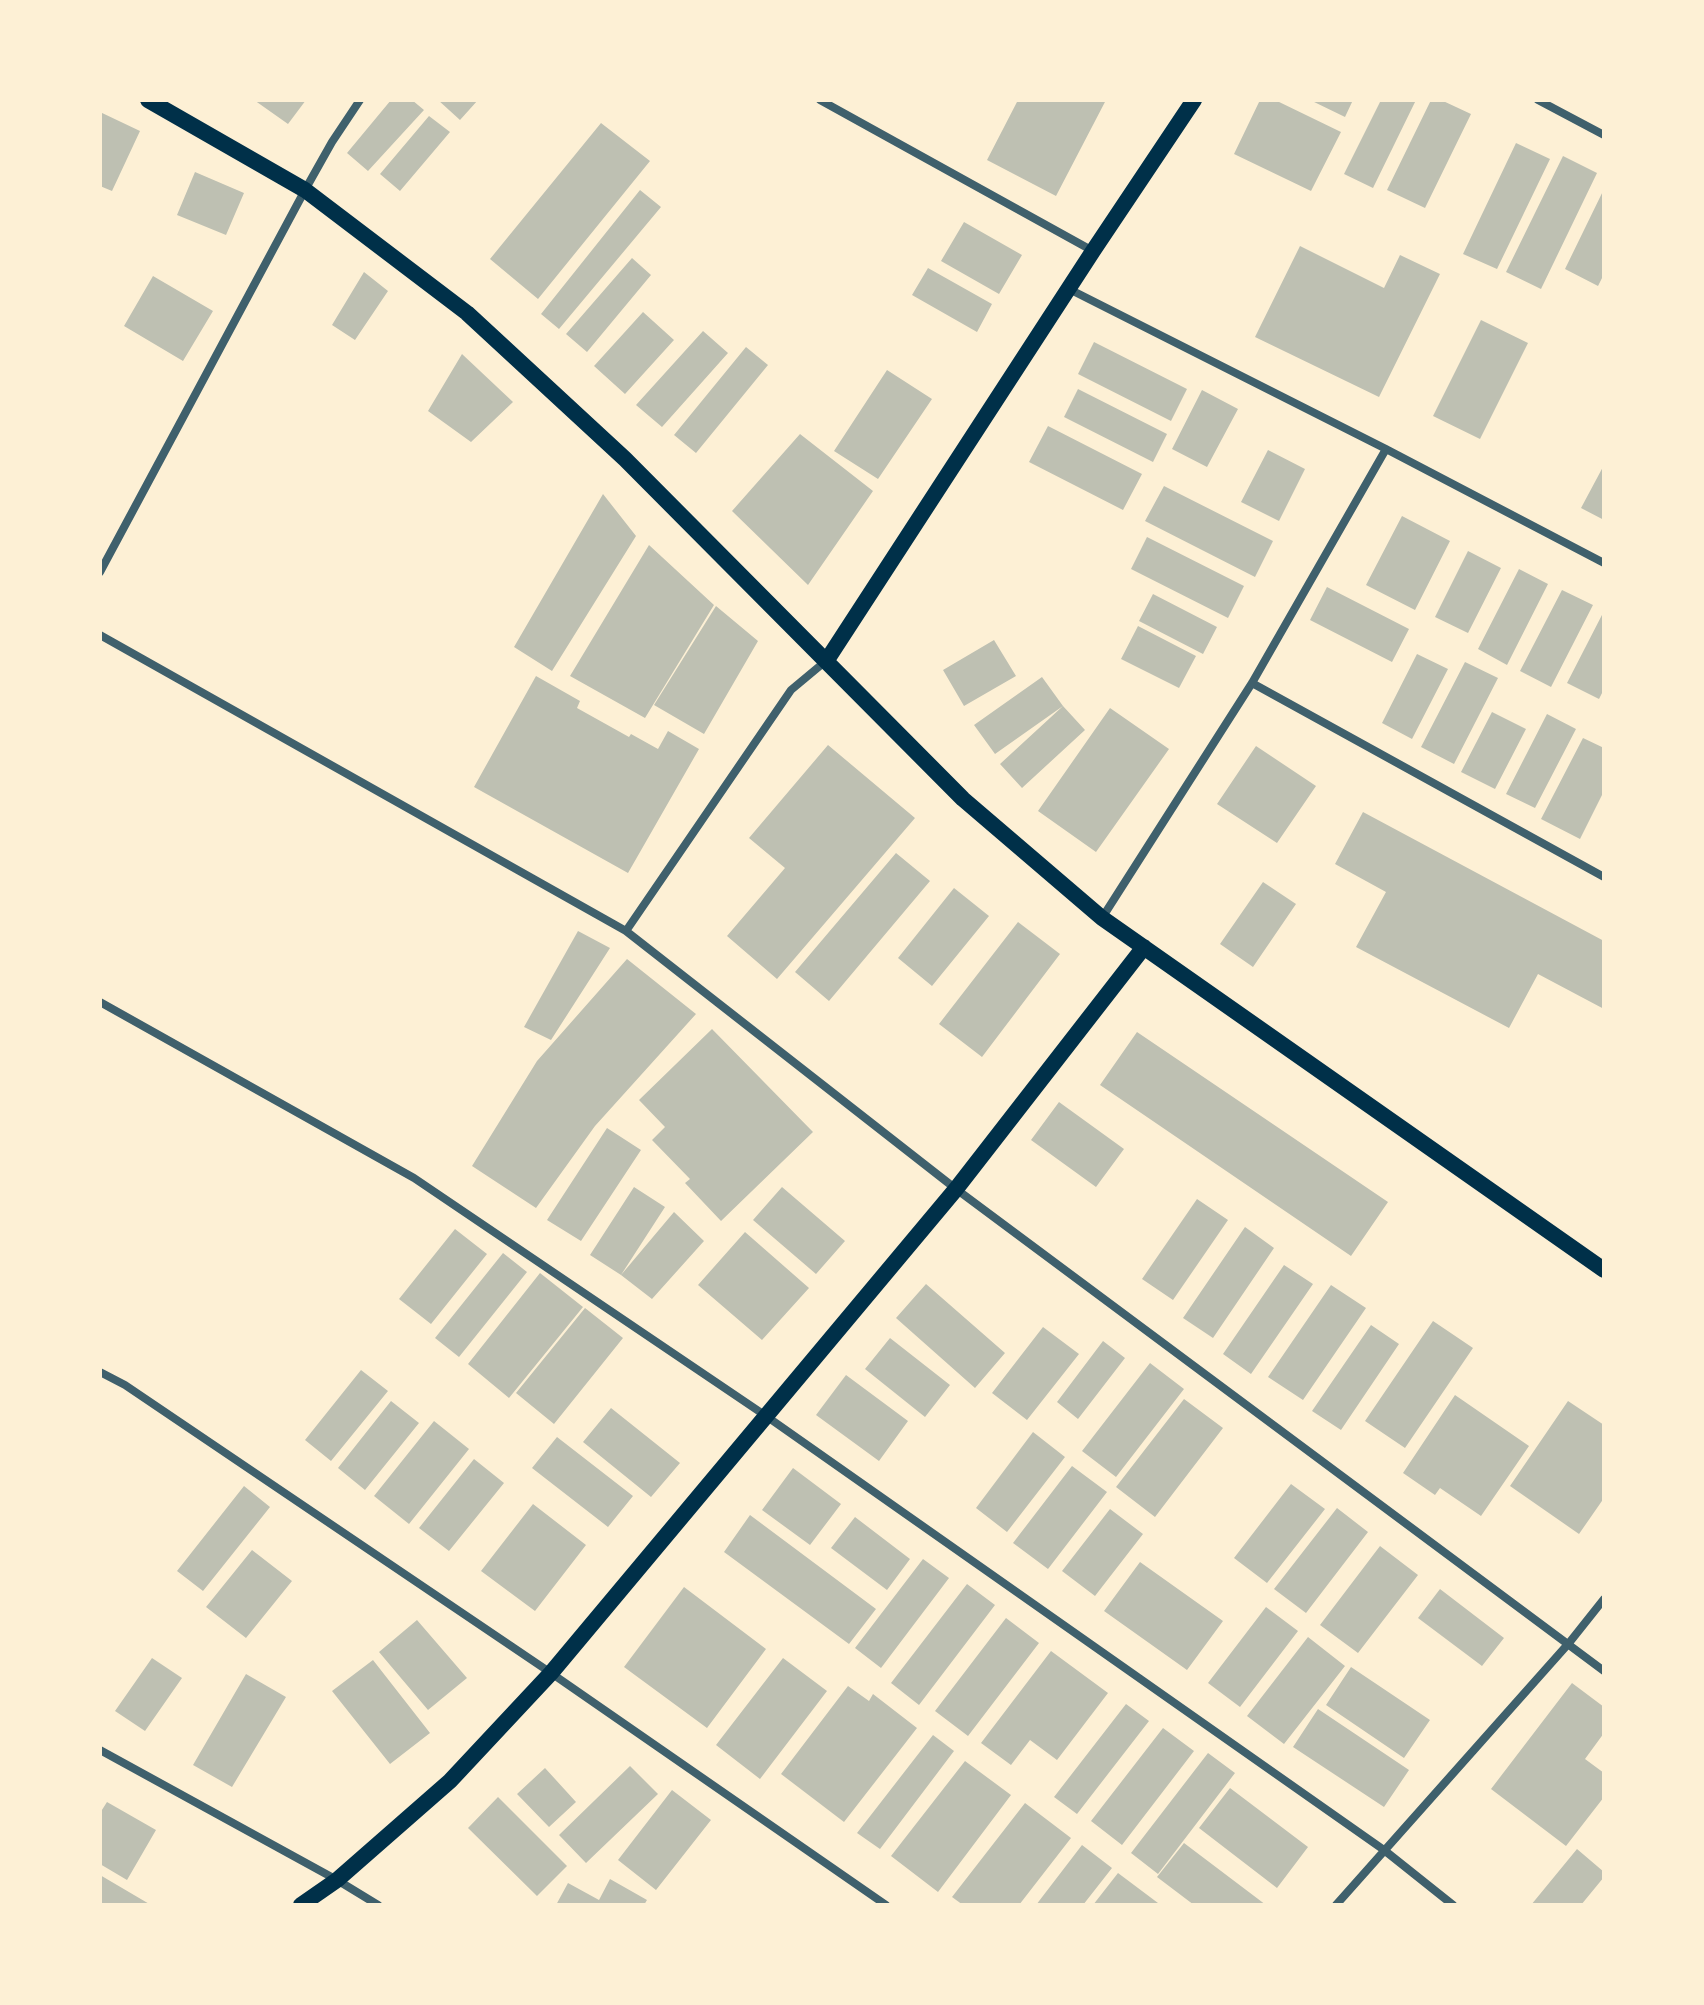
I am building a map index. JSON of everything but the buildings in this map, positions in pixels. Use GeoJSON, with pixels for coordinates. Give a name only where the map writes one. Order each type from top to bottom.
{"type":"FeatureCollection","features":[{"type":"Feature","properties":{"kind":"main road"},"geometry":{"type":"LineString","coordinates":[[148,100],[305,190],[467,313],[625,459],[963,799],[1102,918],[1604,1270]]}},
{"type":"Feature","properties":{"kind":"main road"},"geometry":{"type":"LineString","coordinates":[[827,660],[1194,100]]}},
{"type":"Feature","properties":{"kind":"main road"},"geometry":{"type":"LineString","coordinates":[[301,1905],[337,1880],[450,1781],[551,1673],[956,1189],[1144,947]]}},
{"type":"Feature","properties":{"kind":"street"},"geometry":{"type":"LineString","coordinates":[[100,572],[305,190],[360,100]]}},
{"type":"Feature","properties":{"kind":"street"},"geometry":{"type":"LineString","coordinates":[[820,100],[1093,251]]}},
{"type":"Feature","properties":{"kind":"street"},"geometry":{"type":"LineString","coordinates":[[1538,100],[1604,135]]}},
{"type":"Feature","properties":{"kind":"street"},"geometry":{"type":"LineString","coordinates":[[1069,289],[1604,563]]}},
{"type":"Feature","properties":{"kind":"street"},"geometry":{"type":"LineString","coordinates":[[1102,918],[1252,683],[1386,449]]}},
{"type":"Feature","properties":{"kind":"street"},"geometry":{"type":"LineString","coordinates":[[100,635],[626,931],[956,1189],[1604,1671]]}},
{"type":"Feature","properties":{"kind":"street"},"geometry":{"type":"LineString","coordinates":[[626,931],[791,690],[827,660]]}},
{"type":"Feature","properties":{"kind":"street"},"geometry":{"type":"LineString","coordinates":[[1252,683],[1604,877]]}},
{"type":"Feature","properties":{"kind":"street"},"geometry":{"type":"LineString","coordinates":[[100,1002],[414,1178],[766,1416],[1384,1850],[1453,1905]]}},
{"type":"Feature","properties":{"kind":"street"},"geometry":{"type":"LineString","coordinates":[[100,1372],[125,1385],[551,1673],[886,1905]]}},
{"type":"Feature","properties":{"kind":"street"},"geometry":{"type":"LineString","coordinates":[[1336,1905],[1569,1643],[1604,1599]]}},
{"type":"Feature","properties":{"kind":"street"},"geometry":{"type":"LineString","coordinates":[[100,1750],[378,1905]]}}]}
